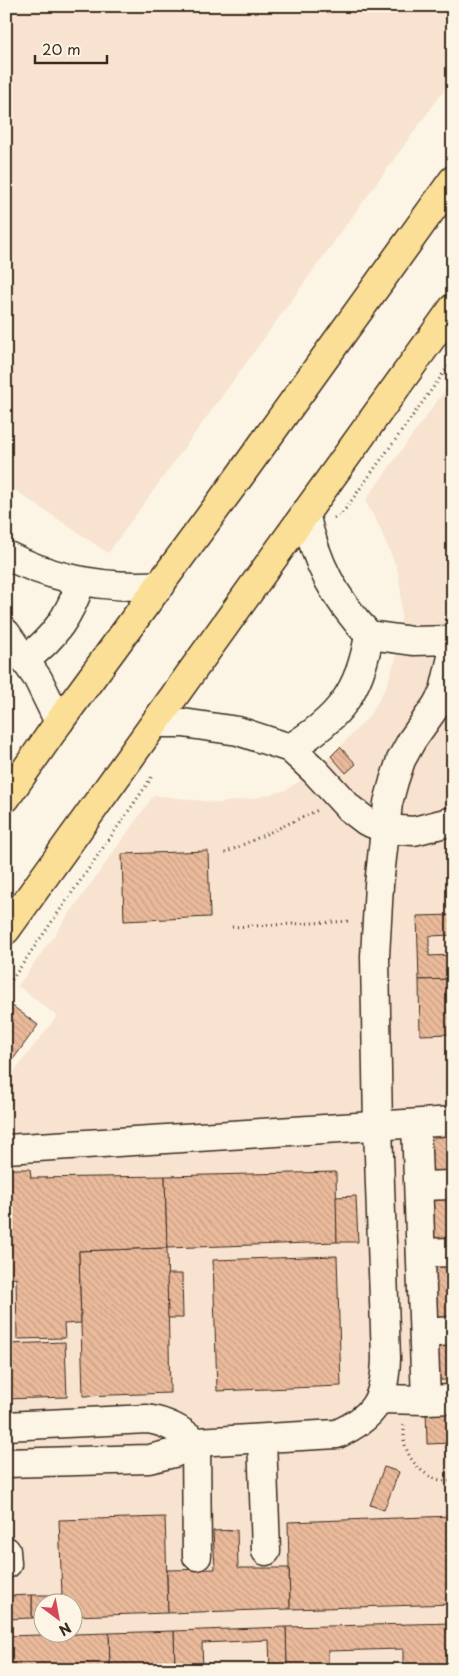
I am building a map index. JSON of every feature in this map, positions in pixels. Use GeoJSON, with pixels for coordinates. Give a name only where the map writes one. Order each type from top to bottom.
{"type":"FeatureCollection","features":[{"type":"Feature","properties":{"kind":"main road"},"geometry":{"type":"LineString","coordinates":[[6,798],[59,722],[161,585],[453,180]]}},
{"type":"Feature","properties":{"kind":"main road"},"geometry":{"type":"LineString","coordinates":[[6,930],[453,308]]}},
{"type":"Feature","properties":{"kind":"street"},"geometry":{"type":"LineString","coordinates":[[290,748],[325,725],[343,704],[359,675],[366,655],[368,636],[344,606],[327,579],[315,550],[305,513]]}},
{"type":"Feature","properties":{"kind":"street"},"geometry":{"type":"LineString","coordinates":[[6,554],[50,574],[81,582],[125,586],[161,585]]}},
{"type":"Feature","properties":{"kind":"street"},"geometry":{"type":"LineString","coordinates":[[26,659],[41,647],[66,617],[75,600],[81,582]]}},
{"type":"Feature","properties":{"kind":"street"},"geometry":{"type":"LineString","coordinates":[[6,633],[26,659],[38,679],[59,722]]}},
{"type":"Feature","properties":{"kind":"street"},"geometry":{"type":"LineString","coordinates":[[368,636],[413,641],[452,640],[452,657],[444,691],[436,706],[412,740],[402,760],[388,803],[377,920],[375,956],[378,1127],[386,1378],[403,1399]]}},
{"type":"Feature","properties":{"kind":"street"},"geometry":{"type":"LineString","coordinates":[[155,723],[183,723],[228,729],[264,738],[290,748],[315,771],[348,808],[366,820],[386,828],[414,831],[453,821]]}},
{"type":"Feature","properties":{"kind":"street"},"geometry":{"type":"LineString","coordinates":[[6,1149],[453,1121]]}},
{"type":"Feature","properties":{"kind":"street"},"geometry":{"type":"LineString","coordinates":[[403,1399],[424,1332],[416,1124]]}},
{"type":"Feature","properties":{"kind":"street"},"geometry":{"type":"LineString","coordinates":[[418,1186],[453,1185]]}},
{"type":"Feature","properties":{"kind":"street"},"geometry":{"type":"LineString","coordinates":[[421,1253],[453,1252]]}},
{"type":"Feature","properties":{"kind":"street"},"geometry":{"type":"LineString","coordinates":[[424,1332],[453,1331]]}},
{"type":"Feature","properties":{"kind":"street"},"geometry":{"type":"LineString","coordinates":[[6,1463],[148,1459],[174,1453],[196,1442],[337,1434],[354,1426],[369,1414],[403,1399],[453,1399]]}},
{"type":"Feature","properties":{"kind":"street"},"geometry":{"type":"LineString","coordinates":[[6,1426],[147,1419],[173,1426],[196,1442]]}},
{"type":"Feature","properties":{"kind":"street"},"geometry":{"type":"LineString","coordinates":[[262,1439],[266,1551]]}},
{"type":"Feature","properties":{"kind":"street"},"geometry":{"type":"LineString","coordinates":[[196,1442],[197,1556]]}},
{"type":"Feature","properties":{"kind":"street"},"geometry":{"type":"LineString","coordinates":[[6,1551],[7,1564]]}},
{"type":"Feature","properties":{"kind":"path"},"geometry":{"type":"LineString","coordinates":[[6,988],[152,776],[150,769],[132,755]]}},
{"type":"Feature","properties":{"kind":"path"},"geometry":{"type":"LineString","coordinates":[[225,853],[341,800]]}},
{"type":"Feature","properties":{"kind":"path"},"geometry":{"type":"LineString","coordinates":[[232,927],[377,920]]}},
{"type":"Feature","properties":{"kind":"path"},"geometry":{"type":"LineString","coordinates":[[403,1399],[404,1442],[409,1456],[429,1476],[442,1482],[453,1481]]}},
{"type":"Feature","properties":{"kind":"shaded area"},"geometry":{"type":"Polygon","coordinates":[[[6,6],[453,6],[453,78],[108,553],[6,484],[6,6]]]}},
{"type":"Feature","properties":{"kind":"shaded area"},"geometry":{"type":"Polygon","coordinates":[[[453,379],[453,1670],[6,1670],[6,1082],[57,1016],[18,986],[154,795],[219,803],[256,798],[286,790],[315,771],[370,715],[386,687],[397,655],[410,656],[413,641],[401,628],[401,593],[398,571],[379,526],[365,501],[453,379]]]}},
{"type":"Feature","properties":{"kind":"building"},"geometry":{"type":"Polygon","coordinates":[[[340,747],[356,764],[346,773],[331,756],[340,747]]]}},
{"type":"Feature","properties":{"kind":"building"},"geometry":{"type":"Polygon","coordinates":[[[208,851],[210,917],[124,921],[122,854],[208,851]]]}},
{"type":"Feature","properties":{"kind":"building"},"geometry":{"type":"Polygon","coordinates":[[[453,915],[453,935],[429,936],[429,956],[453,955],[453,979],[419,980],[417,916],[453,915]]]}},
{"type":"Feature","properties":{"kind":"building"},"geometry":{"type":"Polygon","coordinates":[[[453,979],[453,1034],[420,1035],[419,980],[453,979]]]}},
{"type":"Feature","properties":{"kind":"building"},"geometry":{"type":"Polygon","coordinates":[[[7,1002],[38,1025],[6,1069],[6,1004],[7,1002]]]}},
{"type":"Feature","properties":{"kind":"building"},"geometry":{"type":"Polygon","coordinates":[[[429,1128],[453,1128],[453,1176],[430,1176],[429,1128]]]}},
{"type":"Feature","properties":{"kind":"building"},"geometry":{"type":"Polygon","coordinates":[[[6,1169],[30,1169],[31,1178],[165,1176],[167,1248],[79,1251],[81,1323],[64,1324],[65,1338],[17,1339],[16,1278],[6,1279],[6,1169]]]}},
{"type":"Feature","properties":{"kind":"building"},"geometry":{"type":"Polygon","coordinates":[[[336,1172],[337,1242],[167,1248],[165,1176],[336,1172]]]}},
{"type":"Feature","properties":{"kind":"building"},"geometry":{"type":"Polygon","coordinates":[[[430,1195],[453,1195],[453,1242],[432,1243],[430,1195]]]}},
{"type":"Feature","properties":{"kind":"building"},"geometry":{"type":"Polygon","coordinates":[[[356,1196],[358,1242],[337,1242],[336,1197],[356,1196]]]}},
{"type":"Feature","properties":{"kind":"building"},"geometry":{"type":"Polygon","coordinates":[[[167,1248],[170,1393],[83,1396],[79,1251],[167,1248]]]}},
{"type":"Feature","properties":{"kind":"building"},"geometry":{"type":"Polygon","coordinates":[[[337,1256],[341,1386],[217,1391],[213,1260],[337,1256]]]}},
{"type":"Feature","properties":{"kind":"building"},"geometry":{"type":"Polygon","coordinates":[[[432,1262],[453,1262],[453,1319],[433,1320],[432,1262]]]}},
{"type":"Feature","properties":{"kind":"building"},"geometry":{"type":"Polygon","coordinates":[[[167,1274],[182,1274],[183,1318],[168,1318],[167,1274]]]}},
{"type":"Feature","properties":{"kind":"building"},"geometry":{"type":"Polygon","coordinates":[[[65,1342],[67,1397],[6,1399],[6,1344],[65,1342]]]}},
{"type":"Feature","properties":{"kind":"building"},"geometry":{"type":"Polygon","coordinates":[[[434,1344],[453,1344],[453,1380],[435,1380],[434,1344]]]}},
{"type":"Feature","properties":{"kind":"building"},"geometry":{"type":"Polygon","coordinates":[[[426,1408],[453,1408],[453,1443],[427,1444],[426,1408]]]}},
{"type":"Feature","properties":{"kind":"building"},"geometry":{"type":"Polygon","coordinates":[[[384,1467],[399,1472],[384,1510],[370,1505],[384,1467]]]}},
{"type":"Feature","properties":{"kind":"building"},"geometry":{"type":"Polygon","coordinates":[[[453,1516],[453,1604],[290,1609],[288,1522],[453,1516]]]}},
{"type":"Feature","properties":{"kind":"building"},"geometry":{"type":"Polygon","coordinates":[[[165,1517],[168,1613],[82,1616],[82,1594],[62,1594],[59,1520],[165,1517]]]}},
{"type":"Feature","properties":{"kind":"building"},"geometry":{"type":"Polygon","coordinates":[[[237,1530],[238,1568],[289,1568],[290,1609],[168,1613],[167,1570],[215,1569],[213,1531],[237,1530]]]}},
{"type":"Feature","properties":{"kind":"building"},"geometry":{"type":"Polygon","coordinates":[[[32,1595],[32,1618],[6,1619],[6,1596],[32,1595]]]}},
{"type":"Feature","properties":{"kind":"building"},"geometry":{"type":"Polygon","coordinates":[[[453,1623],[453,1670],[403,1670],[403,1649],[328,1651],[328,1670],[287,1670],[286,1627],[453,1623]]]}},
{"type":"Feature","properties":{"kind":"building"},"geometry":{"type":"Polygon","coordinates":[[[286,1627],[287,1670],[270,1670],[269,1640],[202,1643],[203,1670],[175,1670],[174,1631],[286,1627]]]}},
{"type":"Feature","properties":{"kind":"building"},"geometry":{"type":"Polygon","coordinates":[[[174,1631],[175,1670],[110,1670],[109,1633],[174,1631]]]}},
{"type":"Feature","properties":{"kind":"building"},"geometry":{"type":"Polygon","coordinates":[[[109,1633],[110,1670],[6,1670],[6,1636],[32,1635],[32,1644],[82,1644],[82,1634],[109,1633]]]}}]}
